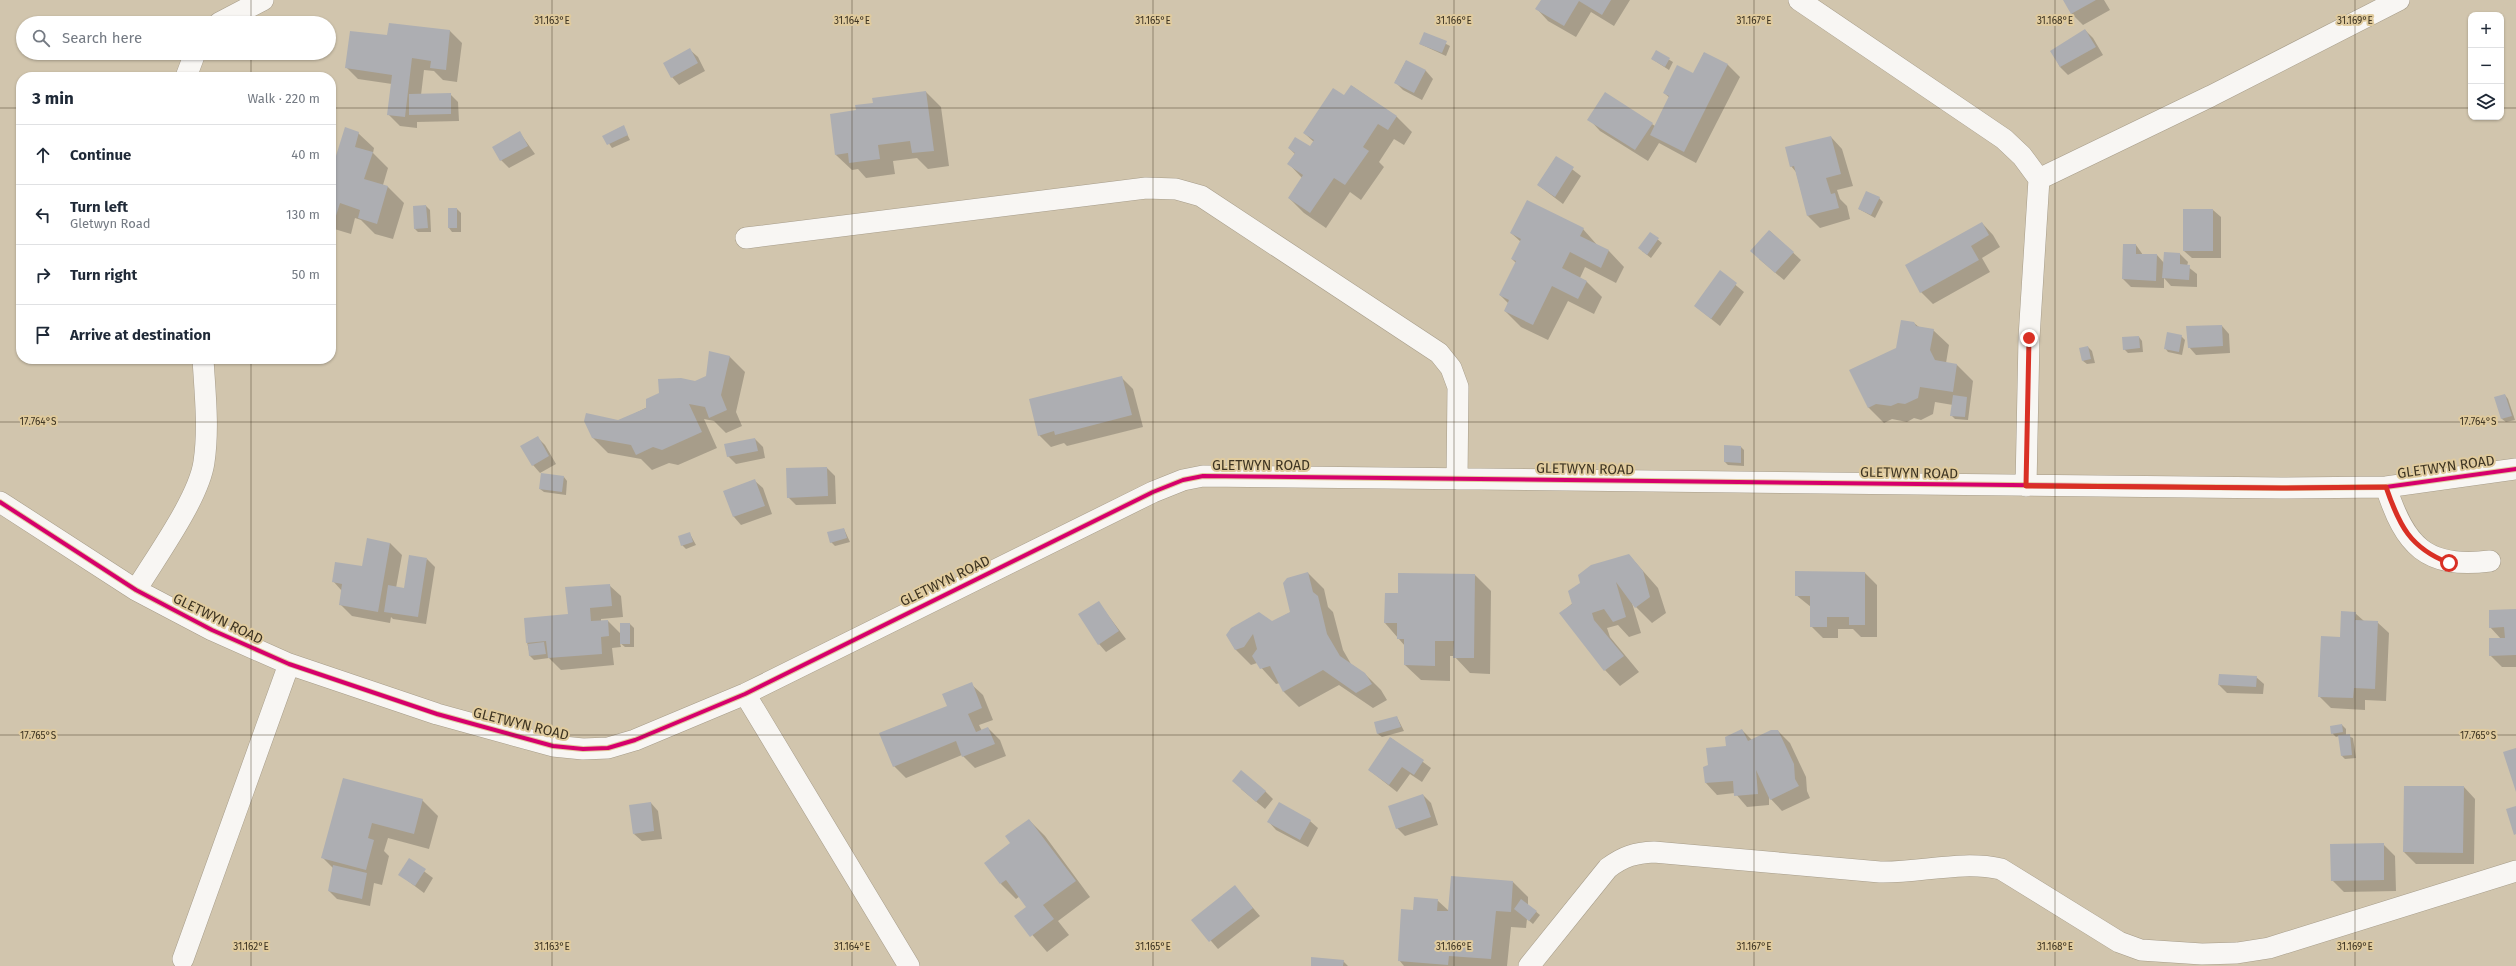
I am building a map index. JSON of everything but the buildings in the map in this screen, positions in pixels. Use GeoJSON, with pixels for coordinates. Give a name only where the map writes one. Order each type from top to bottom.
{"type":"FeatureCollection","features":[{"type":"Feature","properties":{"kind":"street"},"geometry":{"type":"LineString","coordinates":[[232,16],[263,0]]}},
{"type":"Feature","properties":{"kind":"street"},"geometry":{"type":"LineString","coordinates":[[1799,0],[2004,139],[2022,156],[2039,179],[2029,338],[2026,486]]}},
{"type":"Feature","properties":{"kind":"street"},"geometry":{"type":"LineString","coordinates":[[2039,179],[2211,96],[2399,0]]}},
{"type":"Feature","properties":{"kind":"street"},"geometry":{"type":"LineString","coordinates":[[188,72],[192,60]]}},
{"type":"Feature","properties":{"kind":"street"},"geometry":{"type":"LineString","coordinates":[[746,238],[1146,188],[1176,189],[1201,196],[1439,353],[1451,368],[1458,387],[1457,479]]}},
{"type":"Feature","properties":{"kind":"street"},"geometry":{"type":"LineString","coordinates":[[136,590],[194,494],[204,463],[207,423],[203,364]]}},
{"type":"Feature","properties":{"kind":"street","name":"GLETWYN ROAD"},"geometry":{"type":"LineString","coordinates":[[0,502],[136,590],[212,630],[289,664],[437,714],[553,746],[583,749],[608,748],[635,740],[745,694],[1153,492],[1183,480],[1223,475],[2026,486],[2273,488],[2386,487],[2516,468]]}},
{"type":"Feature","properties":{"kind":"street"},"geometry":{"type":"LineString","coordinates":[[2386,487],[2399,522],[2408,536],[2429,555],[2449,563],[2490,561]]}},
{"type":"Feature","properties":{"kind":"street"},"geometry":{"type":"LineString","coordinates":[[183,959],[289,664]]}},
{"type":"Feature","properties":{"kind":"street"},"geometry":{"type":"LineString","coordinates":[[745,694],[909,966]]}},
{"type":"Feature","properties":{"kind":"street"},"geometry":{"type":"LineString","coordinates":[[1529,966],[1608,868],[1621,858],[1633,853],[1654,852],[1880,872],[1908,873],[1954,866],[1982,865],[2001,868],[2119,942],[2141,950],[2202,954],[2237,953],[2269,948],[2516,871]]}},
{"type":"Feature","properties":{"kind":"cycle path"},"geometry":{"type":"LineString","coordinates":[[0,502],[136,590],[212,630],[289,664],[437,714],[553,746],[583,749],[608,748],[635,740],[745,694],[1153,492],[1183,480],[1203,476],[2281,488],[2386,487],[2516,469]]}},
{"type":"Feature","properties":{"kind":"route"},"geometry":{"type":"LineString","coordinates":[[2029,338],[2026,486],[2281,488],[2386,487],[2399,522],[2408,536],[2429,555],[2449,563]]}}]}
